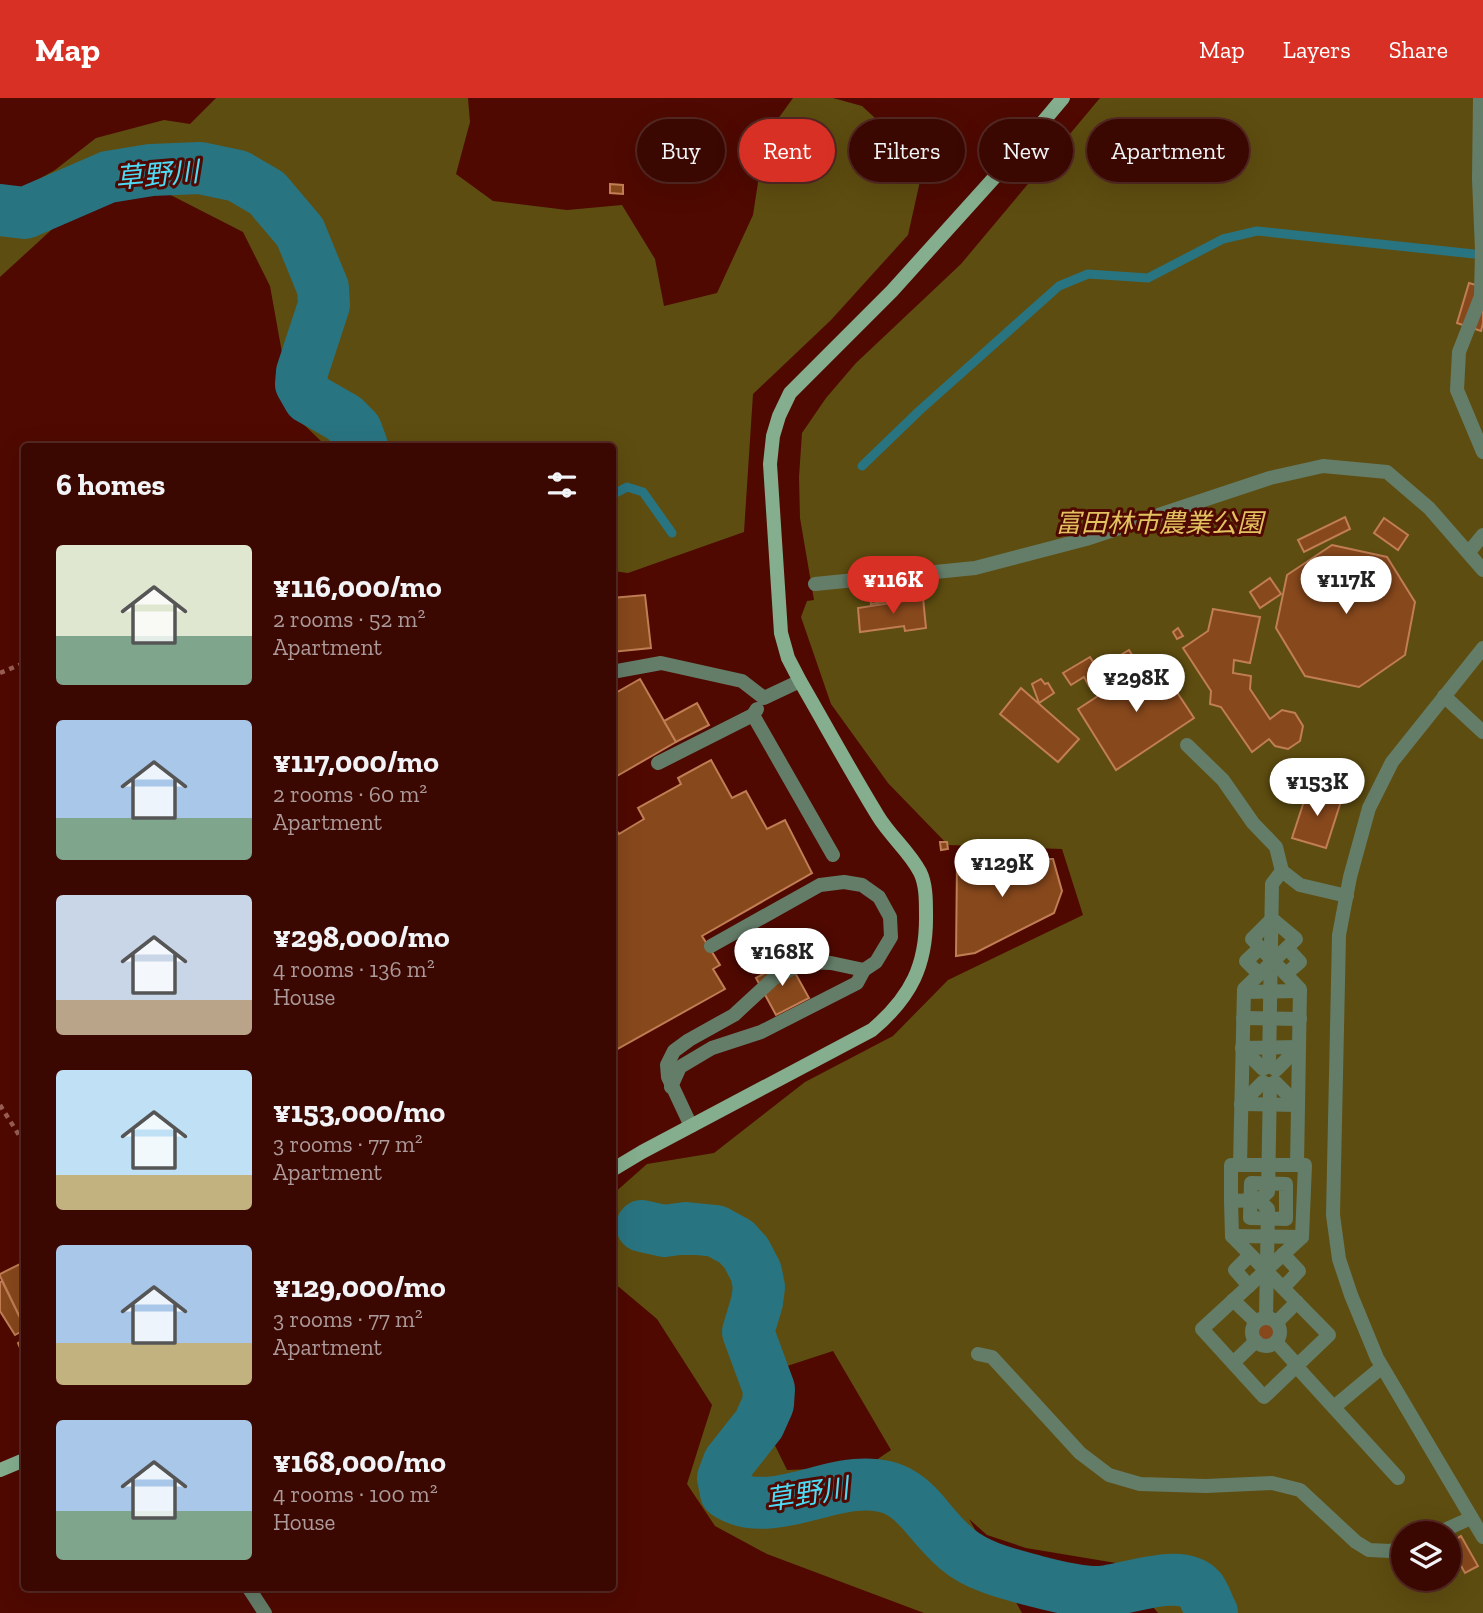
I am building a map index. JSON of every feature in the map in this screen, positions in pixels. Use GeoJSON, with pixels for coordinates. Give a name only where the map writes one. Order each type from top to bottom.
{"type":"FeatureCollection","features":[{"type":"Feature","properties":{"kind":"street"},"geometry":{"type":"LineString","coordinates":[[616,1168],[872,1030],[891,1014],[908,991],[920,967],[926,925],[926,897],[921,873],[880,819],[800,681],[788,658],[780,633],[770,464],[773,436],[790,393],[892,291],[1063,98]]}},
{"type":"Feature","properties":{"kind":"street"},"geometry":{"type":"LineString","coordinates":[[1480,98],[1480,296],[1459,352],[1457,390],[1483,452]]}},
{"type":"Feature","properties":{"kind":"street"},"geometry":{"type":"LineString","coordinates":[[815,584],[975,568],[1086,539],[1270,478],[1323,466],[1387,471],[1429,508],[1483,569]]}},
{"type":"Feature","properties":{"kind":"street"},"geometry":{"type":"LineString","coordinates":[[1469,552],[1483,535]]}},
{"type":"Feature","properties":{"kind":"street"},"geometry":{"type":"LineString","coordinates":[[1483,648],[1392,762],[1368,808],[1339,935],[1333,1215],[1339,1259],[1351,1295],[1382,1367],[1483,1537]]}},
{"type":"Feature","properties":{"kind":"street"},"geometry":{"type":"LineString","coordinates":[[616,671],[661,663],[742,681],[764,698]]}},
{"type":"Feature","properties":{"kind":"street"},"geometry":{"type":"LineString","coordinates":[[658,763],[753,715],[764,698],[800,681]]}},
{"type":"Feature","properties":{"kind":"street"},"geometry":{"type":"LineString","coordinates":[[1444,696],[1483,732]]}},
{"type":"Feature","properties":{"kind":"street"},"geometry":{"type":"LineString","coordinates":[[753,715],[833,855]]}},
{"type":"Feature","properties":{"kind":"street"},"geometry":{"type":"LineString","coordinates":[[1187,745],[1223,780],[1253,822],[1276,847],[1282,871],[1300,885],[1347,896]]}},
{"type":"Feature","properties":{"kind":"street"},"geometry":{"type":"LineString","coordinates":[[1266,1321],[1272,884],[1282,871]]}},
{"type":"Feature","properties":{"kind":"street"},"geometry":{"type":"LineString","coordinates":[[671,1087],[680,1067],[697,1056],[712,1048],[761,1032],[856,983],[864,970],[876,962],[891,937],[890,917],[879,897],[862,886],[844,882],[820,885],[711,946]]}},
{"type":"Feature","properties":{"kind":"street"},"geometry":{"type":"LineString","coordinates":[[1272,919],[1252,939],[1300,991],[1297,1165]]}},
{"type":"Feature","properties":{"kind":"street"},"geometry":{"type":"LineString","coordinates":[[1240,1164],[1244,989],[1271,960],[1296,939],[1272,919]]}},
{"type":"Feature","properties":{"kind":"street"},"geometry":{"type":"LineString","coordinates":[[1259,974],[1245,961],[1260,948]]}},
{"type":"Feature","properties":{"kind":"street"},"geometry":{"type":"LineString","coordinates":[[1286,974],[1300,962],[1287,948]]}},
{"type":"Feature","properties":{"kind":"street"},"geometry":{"type":"LineString","coordinates":[[691,1126],[671,1087],[667,1065],[674,1051],[734,1015],[774,978],[805,962],[831,963],[864,970]]}},
{"type":"Feature","properties":{"kind":"street"},"geometry":{"type":"LineString","coordinates":[[1244,992],[1300,991]]}},
{"type":"Feature","properties":{"kind":"street"},"geometry":{"type":"LineString","coordinates":[[1243,1018],[1300,1019]]}},
{"type":"Feature","properties":{"kind":"street"},"geometry":{"type":"LineString","coordinates":[[1298,1105],[1242,1048],[1299,1048]]}},
{"type":"Feature","properties":{"kind":"street"},"geometry":{"type":"LineString","coordinates":[[1241,1104],[1299,1048]]}},
{"type":"Feature","properties":{"kind":"street"},"geometry":{"type":"LineString","coordinates":[[1241,1104],[1298,1105]]}},
{"type":"Feature","properties":{"kind":"street"},"geometry":{"type":"LineString","coordinates":[[1268,1165],[1231,1165],[1232,1236],[1250,1255],[1266,1271],[1297,1302],[1329,1335],[1264,1397],[1202,1329],[1266,1271],[1302,1237],[1305,1165],[1268,1165]]}},
{"type":"Feature","properties":{"kind":"street"},"geometry":{"type":"LineString","coordinates":[[1231,1201],[1303,1201]]}},
{"type":"Feature","properties":{"kind":"street"},"geometry":{"type":"LineString","coordinates":[[1232,1236],[1302,1237]]}},
{"type":"Feature","properties":{"kind":"street"},"geometry":{"type":"LineString","coordinates":[[1283,1254],[1299,1271],[1283,1288]]}},
{"type":"Feature","properties":{"kind":"street"},"geometry":{"type":"LineString","coordinates":[[1249,1286],[1235,1270],[1250,1255]]}},
{"type":"Feature","properties":{"kind":"street"},"geometry":{"type":"LineString","coordinates":[[1233,1300],[1266,1321],[1281,1329],[1281,1336],[1267,1346],[1256,1341],[1252,1335],[1252,1327],[1266,1321],[1297,1302]]}},
{"type":"Feature","properties":{"kind":"street"},"geometry":{"type":"LineString","coordinates":[[1233,1363],[1256,1341]]}},
{"type":"Feature","properties":{"kind":"street"},"geometry":{"type":"LineString","coordinates":[[1276,1342],[1398,1478]]}},
{"type":"Feature","properties":{"kind":"street"},"geometry":{"type":"LineString","coordinates":[[978,1354],[992,1357],[1080,1453],[1109,1475],[1140,1484],[1282,1485],[1300,1490],[1356,1542],[1369,1550],[1391,1551]]}},
{"type":"Feature","properties":{"kind":"street"},"geometry":{"type":"LineString","coordinates":[[1334,1407],[1382,1367]]}},
{"type":"Feature","properties":{"kind":"street"},"geometry":{"type":"LineString","coordinates":[[0,1470],[21,1461]]}},
{"type":"Feature","properties":{"kind":"street"},"geometry":{"type":"LineString","coordinates":[[1461,1523],[1471,1518]]}},
{"type":"Feature","properties":{"kind":"street"},"geometry":{"type":"LineString","coordinates":[[251,1591],[265,1613]]}},
{"type":"Feature","properties":{"kind":"path"},"geometry":{"type":"LineString","coordinates":[[0,673],[21,664]]}},
{"type":"Feature","properties":{"kind":"path"},"geometry":{"type":"LineString","coordinates":[[0,1105],[21,1138]]}},
{"type":"Feature","properties":{"kind":"green space"},"geometry":{"type":"Polygon","coordinates":[[[216,98],[468,98],[470,122],[456,174],[493,201],[567,210],[622,205],[655,259],[664,306],[717,293],[753,215],[758,182],[835,182],[835,119],[778,119],[793,98],[833,98],[862,106],[876,119],[849,119],[849,182],[920,182],[908,235],[831,320],[753,394],[744,532],[628,573],[616,571],[616,443],[323,443],[293,414],[270,286],[243,232],[151,185],[72,211],[0,277],[0,201],[55,170],[96,138],[164,120],[190,124],[216,98]]]}},
{"type":"Feature","properties":{"kind":"green space","name":"富田林市農業公園"},"geometry":{"type":"Polygon","coordinates":[[[1100,98],[1483,98],[1483,1613],[1158,1613],[1116,1563],[1026,1548],[987,1535],[969,1519],[1022,1613],[924,1613],[767,1554],[715,1526],[687,1484],[712,1405],[657,1319],[616,1285],[616,1191],[647,1164],[714,1153],[805,1082],[893,1036],[948,980],[1083,915],[1062,849],[948,845],[888,783],[831,704],[801,617],[807,601],[814,600],[800,518],[802,433],[826,398],[856,363],[961,264],[1030,182],[1073,182],[1073,130],[1100,98]],[[833,1351],[784,1367],[767,1429],[787,1470],[866,1467],[891,1450],[833,1351]]]}},
{"type":"Feature","properties":{"kind":"building"},"geometry":{"type":"Polygon","coordinates":[[[610,184],[623,185],[623,194],[610,193],[610,184]]]}},
{"type":"Feature","properties":{"kind":"building"},"geometry":{"type":"Polygon","coordinates":[[[1469,283],[1483,287],[1481,331],[1457,323],[1469,283]]]}},
{"type":"Feature","properties":{"kind":"building"},"geometry":{"type":"Polygon","coordinates":[[[1345,517],[1350,529],[1304,552],[1298,540],[1345,517]]]}},
{"type":"Feature","properties":{"kind":"building"},"geometry":{"type":"Polygon","coordinates":[[[1384,518],[1408,535],[1398,550],[1374,533],[1384,518]]]}},
{"type":"Feature","properties":{"kind":"building"},"geometry":{"type":"Polygon","coordinates":[[[1332,545],[1387,557],[1415,602],[1405,655],[1359,687],[1305,676],[1276,628],[1287,575],[1332,545]]]}},
{"type":"Feature","properties":{"kind":"building"},"geometry":{"type":"Polygon","coordinates":[[[1270,578],[1281,594],[1260,608],[1250,592],[1270,578]]]}},
{"type":"Feature","properties":{"kind":"building"},"geometry":{"type":"Polygon","coordinates":[[[893,591],[894,600],[871,604],[869,594],[893,591]]]}},
{"type":"Feature","properties":{"kind":"building"},"geometry":{"type":"Polygon","coordinates":[[[645,595],[651,648],[616,652],[616,598],[645,595]]]}},
{"type":"Feature","properties":{"kind":"building"},"geometry":{"type":"Polygon","coordinates":[[[923,598],[926,628],[905,631],[904,626],[860,632],[858,608],[923,598]]]}},
{"type":"Feature","properties":{"kind":"building"},"geometry":{"type":"Polygon","coordinates":[[[1213,609],[1260,617],[1250,663],[1234,660],[1233,673],[1251,676],[1250,689],[1270,719],[1282,710],[1295,713],[1303,726],[1300,741],[1288,749],[1275,746],[1269,739],[1252,752],[1221,707],[1210,704],[1211,691],[1183,648],[1208,631],[1213,609]]]}},
{"type":"Feature","properties":{"kind":"building"},"geometry":{"type":"Polygon","coordinates":[[[1178,628],[1183,636],[1177,639],[1173,632],[1178,628]]]}},
{"type":"Feature","properties":{"kind":"building"},"geometry":{"type":"Polygon","coordinates":[[[1129,650],[1136,661],[1114,675],[1107,663],[1129,650]]]}},
{"type":"Feature","properties":{"kind":"building"},"geometry":{"type":"Polygon","coordinates":[[[1090,657],[1103,678],[1089,686],[1084,677],[1071,685],[1063,673],[1090,657]]]}},
{"type":"Feature","properties":{"kind":"building"},"geometry":{"type":"Polygon","coordinates":[[[1155,659],[1194,718],[1116,770],[1078,709],[1155,659]]]}},
{"type":"Feature","properties":{"kind":"building"},"geometry":{"type":"Polygon","coordinates":[[[640,679],[676,742],[617,776],[616,774],[616,693],[640,679]]]}},
{"type":"Feature","properties":{"kind":"building"},"geometry":{"type":"Polygon","coordinates":[[[1041,679],[1045,684],[1048,683],[1054,693],[1039,703],[1032,684],[1041,679]]]}},
{"type":"Feature","properties":{"kind":"building"},"geometry":{"type":"Polygon","coordinates":[[[1021,688],[1079,739],[1058,762],[1000,714],[1021,688]]]}},
{"type":"Feature","properties":{"kind":"building"},"geometry":{"type":"Polygon","coordinates":[[[697,703],[709,725],[676,742],[664,721],[697,703]]]}},
{"type":"Feature","properties":{"kind":"building"},"geometry":{"type":"Polygon","coordinates":[[[711,760],[732,798],[746,791],[767,829],[785,820],[812,873],[702,936],[720,965],[713,969],[725,989],[616,1050],[616,830],[619,834],[644,819],[638,808],[681,784],[678,778],[711,760]]]}},
{"type":"Feature","properties":{"kind":"building"},"geometry":{"type":"Polygon","coordinates":[[[1309,786],[1342,798],[1326,848],[1292,838],[1309,786]]]}},
{"type":"Feature","properties":{"kind":"building"},"geometry":{"type":"Polygon","coordinates":[[[940,842],[947,842],[948,849],[941,850],[940,842]]]}},
{"type":"Feature","properties":{"kind":"building"},"geometry":{"type":"Polygon","coordinates":[[[974,859],[1053,859],[1062,891],[1054,913],[975,953],[956,956],[957,862],[974,862],[974,859]]]}},
{"type":"Feature","properties":{"kind":"building"},"geometry":{"type":"Polygon","coordinates":[[[788,960],[809,998],[776,1015],[756,978],[788,960]]]}},
{"type":"Feature","properties":{"kind":"building"},"geometry":{"type":"Polygon","coordinates":[[[21,1264],[21,1320],[0,1276],[21,1264]]]}},
{"type":"Feature","properties":{"kind":"building"},"geometry":{"type":"Polygon","coordinates":[[[2,1281],[21,1320],[21,1332],[15,1335],[0,1311],[2,1281]]]}},
{"type":"Feature","properties":{"kind":"building"},"geometry":{"type":"Polygon","coordinates":[[[1262,1323],[1270,1323],[1275,1332],[1273,1339],[1262,1341],[1257,1336],[1257,1328],[1262,1323]]]}},
{"type":"Feature","properties":{"kind":"building"},"geometry":{"type":"Polygon","coordinates":[[[1461,1536],[1478,1566],[1465,1573],[1461,1566],[1461,1536]]]}},
{"type":"Feature","properties":{"kind":"waterway","name":"草野川"},"geometry":{"type":"LineString","coordinates":[[0,210],[25,213],[108,177],[151,170],[200,168],[238,176],[267,193],[300,232],[323,288],[324,305],[302,372],[301,384],[309,398],[344,418],[356,430],[361,443]]}},
{"type":"Feature","properties":{"kind":"waterway"},"geometry":{"type":"LineString","coordinates":[[862,466],[919,411],[1059,286],[1088,274],[1148,278],[1223,239],[1257,231],[1474,254]]}},
{"type":"Feature","properties":{"kind":"waterway"},"geometry":{"type":"LineString","coordinates":[[616,493],[627,487],[643,492],[672,533]]}},
{"type":"Feature","properties":{"kind":"waterway","name":"草野川"},"geometry":{"type":"LineString","coordinates":[[642,1226],[664,1231],[686,1228],[716,1231],[736,1242],[746,1253],[756,1272],[759,1287],[748,1332],[769,1389],[768,1404],[759,1424],[729,1462],[723,1478],[726,1493],[740,1500],[756,1503],[789,1500],[855,1485],[891,1488],[914,1503],[957,1549],[974,1561],[994,1569],[1050,1585],[1090,1592],[1179,1580],[1200,1589],[1212,1613]]}}]}
